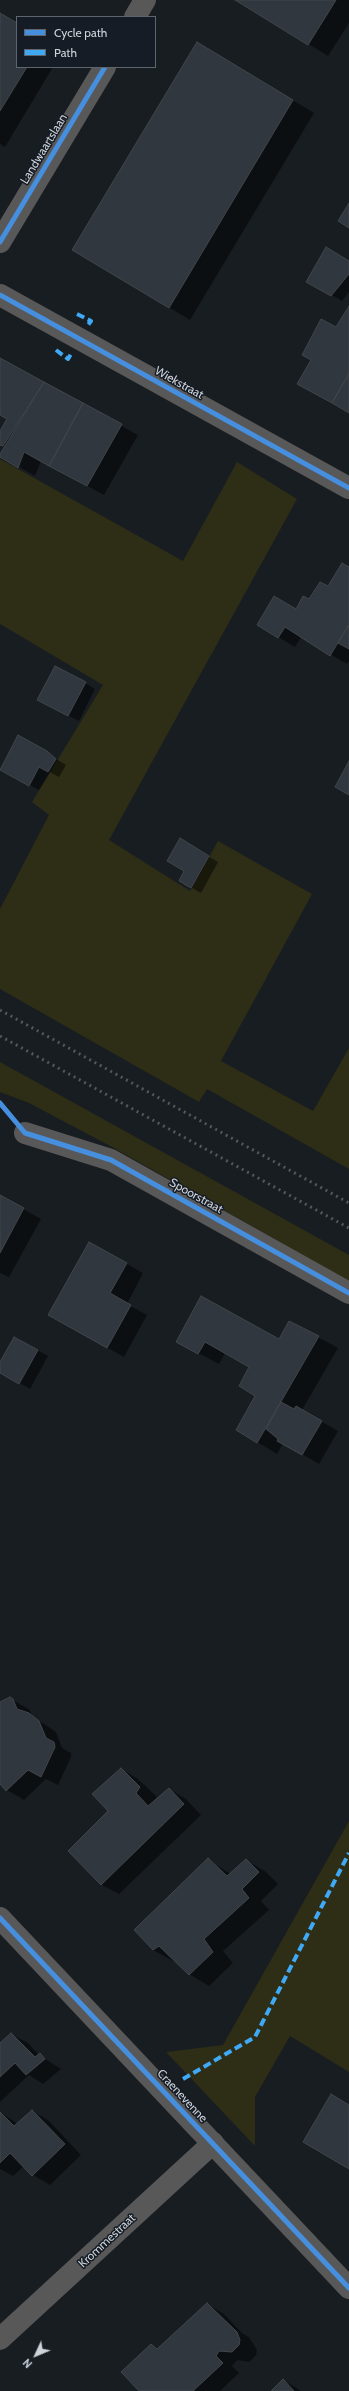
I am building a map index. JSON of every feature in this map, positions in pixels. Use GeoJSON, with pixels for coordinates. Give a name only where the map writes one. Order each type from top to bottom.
{"type":"FeatureCollection","features":[{"type":"Feature","properties":{"kind":"street"},"geometry":{"type":"LineString","coordinates":[[136,16],[145,0]]}},
{"type":"Feature","properties":{"kind":"street","name":"Landwaartslaan"},"geometry":{"type":"LineString","coordinates":[[1,238],[104,68]]}},
{"type":"Feature","properties":{"kind":"street","name":"Wiekstraat"},"geometry":{"type":"LineString","coordinates":[[0,295],[349,488]]}},
{"type":"Feature","properties":{"kind":"street","name":"Spoorstraat"},"geometry":{"type":"LineString","coordinates":[[25,1133],[111,1160],[349,1293]]}},
{"type":"Feature","properties":{"kind":"street","name":"Craenevenne"},"geometry":{"type":"LineString","coordinates":[[0,1918],[349,2288]]}},
{"type":"Feature","properties":{"kind":"street","name":"Krommestraat"},"geometry":{"type":"LineString","coordinates":[[0,2339],[213,2143]]}},
{"type":"Feature","properties":{"kind":"shaded area"},"geometry":{"type":"Polygon","coordinates":[[[0,459],[183,561],[237,462],[297,499],[109,840],[190,891],[218,841],[312,894],[221,1061],[313,1111],[349,1048],[349,1169],[207,1089],[199,1102],[0,989],[0,909],[49,815],[32,802],[103,685],[0,624],[0,459]]]}},
{"type":"Feature","properties":{"kind":"shaded area"},"geometry":{"type":"Polygon","coordinates":[[[0,1062],[349,1255],[349,1281],[114,1148],[29,1103],[0,1092],[0,1062]]]}},
{"type":"Feature","properties":{"kind":"shaded area"},"geometry":{"type":"Polygon","coordinates":[[[349,1821],[349,2072],[290,2036],[255,2097],[255,2146],[166,2052],[223,2045],[349,1821]]]}},
{"type":"Feature","properties":{"kind":"building"},"geometry":{"type":"Polygon","coordinates":[[[235,0],[336,0],[308,45],[235,0]]]}},
{"type":"Feature","properties":{"kind":"building"},"geometry":{"type":"Polygon","coordinates":[[[0,13],[16,22],[16,68],[26,68],[0,111],[0,13]]]}},
{"type":"Feature","properties":{"kind":"building"},"geometry":{"type":"Polygon","coordinates":[[[197,42],[293,100],[169,308],[72,250],[197,42]]]}},
{"type":"Feature","properties":{"kind":"building"},"geometry":{"type":"Polygon","coordinates":[[[349,203],[349,228],[338,221],[349,203]]]}},
{"type":"Feature","properties":{"kind":"building"},"geometry":{"type":"Polygon","coordinates":[[[326,247],[349,261],[349,274],[331,296],[306,282],[326,247]]]}},
{"type":"Feature","properties":{"kind":"building"},"geometry":{"type":"Polygon","coordinates":[[[349,306],[349,373],[332,403],[297,384],[311,360],[302,355],[321,319],[336,327],[349,306]]]}},
{"type":"Feature","properties":{"kind":"building"},"geometry":{"type":"Polygon","coordinates":[[[0,358],[44,382],[3,446],[0,445],[0,431],[7,419],[0,415],[0,358]]]}},
{"type":"Feature","properties":{"kind":"building"},"geometry":{"type":"Polygon","coordinates":[[[349,374],[349,413],[332,403],[349,374]]]}},
{"type":"Feature","properties":{"kind":"building"},"geometry":{"type":"Polygon","coordinates":[[[44,382],[83,403],[49,466],[24,452],[18,468],[0,457],[0,454],[44,382]]]}},
{"type":"Feature","properties":{"kind":"building"},"geometry":{"type":"Polygon","coordinates":[[[83,403],[122,424],[87,486],[49,466],[83,403]]]}},
{"type":"Feature","properties":{"kind":"building"},"geometry":{"type":"Polygon","coordinates":[[[342,563],[349,567],[349,624],[330,656],[285,627],[278,638],[257,625],[274,596],[296,609],[303,596],[309,599],[320,582],[328,586],[342,563]]]}},
{"type":"Feature","properties":{"kind":"building"},"geometry":{"type":"Polygon","coordinates":[[[349,625],[349,649],[338,643],[349,625]]]}},
{"type":"Feature","properties":{"kind":"building"},"geometry":{"type":"Polygon","coordinates":[[[55,666],[86,682],[68,716],[37,700],[55,666]]]}},
{"type":"Feature","properties":{"kind":"building"},"geometry":{"type":"Polygon","coordinates":[[[18,735],[47,751],[56,759],[48,772],[39,767],[29,786],[0,770],[18,735]]]}},
{"type":"Feature","properties":{"kind":"building"},"geometry":{"type":"Polygon","coordinates":[[[349,761],[349,795],[335,787],[349,761]]]}},
{"type":"Feature","properties":{"kind":"building"},"geometry":{"type":"Polygon","coordinates":[[[180,838],[209,856],[191,888],[179,881],[184,871],[167,861],[180,838]]]}},
{"type":"Feature","properties":{"kind":"building"},"geometry":{"type":"Polygon","coordinates":[[[0,1195],[24,1208],[0,1253],[0,1195]]]}},
{"type":"Feature","properties":{"kind":"building"},"geometry":{"type":"Polygon","coordinates":[[[89,1242],[127,1263],[110,1293],[131,1305],[107,1348],[48,1315],[89,1242]]]}},
{"type":"Feature","properties":{"kind":"building"},"geometry":{"type":"Polygon","coordinates":[[[201,1296],[279,1339],[289,1321],[319,1336],[257,1443],[236,1430],[255,1396],[239,1386],[249,1367],[205,1342],[198,1354],[176,1342],[201,1296]]]}},
{"type":"Feature","properties":{"kind":"building"},"geometry":{"type":"Polygon","coordinates":[[[14,1337],[38,1350],[19,1384],[0,1373],[0,1362],[14,1337]]]}},
{"type":"Feature","properties":{"kind":"building"},"geometry":{"type":"Polygon","coordinates":[[[281,1402],[294,1409],[296,1406],[322,1421],[302,1455],[277,1441],[278,1439],[266,1429],[281,1402]]]}},
{"type":"Feature","properties":{"kind":"building"},"geometry":{"type":"Polygon","coordinates":[[[10,1697],[13,1699],[17,1709],[29,1713],[39,1721],[46,1738],[54,1742],[55,1747],[41,1777],[28,1770],[6,1791],[0,1784],[0,1702],[10,1697]]]}},
{"type":"Feature","properties":{"kind":"building"},"geometry":{"type":"Polygon","coordinates":[[[121,1768],[140,1787],[136,1793],[148,1806],[169,1788],[184,1804],[101,1885],[68,1851],[108,1811],[92,1794],[121,1768]]]}},
{"type":"Feature","properties":{"kind":"building"},"geometry":{"type":"Polygon","coordinates":[[[208,1858],[227,1876],[246,1859],[259,1872],[242,1889],[249,1898],[204,1939],[213,1952],[189,1975],[159,1946],[153,1950],[134,1930],[208,1858]]]}},
{"type":"Feature","properties":{"kind":"building"},"geometry":{"type":"Polygon","coordinates":[[[11,2033],[35,2057],[40,2053],[45,2059],[26,2075],[15,2063],[0,2077],[0,2043],[11,2033]]]}},
{"type":"Feature","properties":{"kind":"building"},"geometry":{"type":"Polygon","coordinates":[[[331,2094],[349,2105],[349,2169],[303,2142],[331,2094]]]}},
{"type":"Feature","properties":{"kind":"building"},"geometry":{"type":"Polygon","coordinates":[[[32,2110],[65,2144],[32,2176],[10,2153],[0,2163],[0,2112],[14,2126],[32,2110]]]}},
{"type":"Feature","properties":{"kind":"building"},"geometry":{"type":"Polygon","coordinates":[[[207,2303],[237,2332],[240,2340],[239,2345],[232,2352],[219,2351],[216,2356],[223,2363],[193,2391],[139,2391],[121,2372],[151,2344],[157,2349],[207,2303]]]}},
{"type":"Feature","properties":{"kind":"building"},"geometry":{"type":"Polygon","coordinates":[[[283,2379],[294,2391],[271,2391],[283,2379]]]}},
{"type":"Feature","properties":{"kind":"railway"},"geometry":{"type":"LineString","coordinates":[[0,1010],[349,1203]]}},
{"type":"Feature","properties":{"kind":"railway"},"geometry":{"type":"LineString","coordinates":[[0,1036],[349,1228]]}},
{"type":"Feature","properties":{"kind":"marked path"},"geometry":{"type":"LineString","coordinates":[[77,314],[91,321],[88,325]]}},
{"type":"Feature","properties":{"kind":"marked path"},"geometry":{"type":"LineString","coordinates":[[56,350],[68,359],[71,354]]}},
{"type":"Feature","properties":{"kind":"marked path"},"geometry":{"type":"LineString","coordinates":[[183,2079],[255,2037],[349,1853]]}},
{"type":"Feature","properties":{"kind":"cycle path"},"geometry":{"type":"LineString","coordinates":[[0,242],[104,68]]}},
{"type":"Feature","properties":{"kind":"cycle path"},"geometry":{"type":"LineString","coordinates":[[0,295],[349,488]]}},
{"type":"Feature","properties":{"kind":"cycle path"},"geometry":{"type":"LineString","coordinates":[[0,1103],[25,1133],[111,1160],[349,1293]]}},
{"type":"Feature","properties":{"kind":"cycle path"},"geometry":{"type":"LineString","coordinates":[[0,1918],[349,2288]]}}]}
